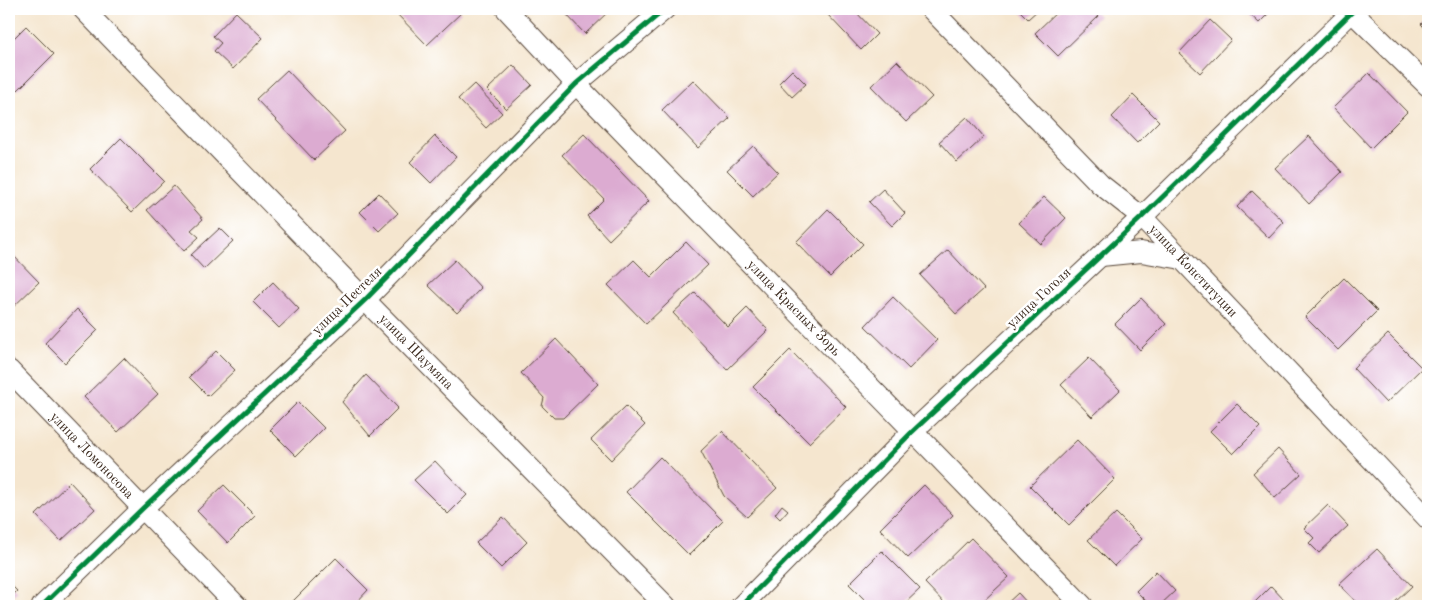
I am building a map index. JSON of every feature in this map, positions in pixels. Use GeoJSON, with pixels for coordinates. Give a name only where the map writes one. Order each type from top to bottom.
{"type":"FeatureCollection","features":[{"type":"Feature","properties":{"kind":"street","name":"улица Шаумяна"},"geometry":{"type":"LineString","coordinates":[[83,9],[365,300],[666,606]]}},
{"type":"Feature","properties":{"kind":"street","name":"улица Красных Зорь"},"geometry":{"type":"LineString","coordinates":[[506,9],[912,432],[1083,606]]}},
{"type":"Feature","properties":{"kind":"street","name":"улица Пестеля"},"geometry":{"type":"LineString","coordinates":[[42,606],[143,508],[365,300],[576,84],[665,9]]}},
{"type":"Feature","properties":{"kind":"street","name":"улица Конституции"},"geometry":{"type":"LineString","coordinates":[[931,9],[1100,184],[1142,217],[1428,519]]}},
{"type":"Feature","properties":{"kind":"street","name":"улица Гоголя"},"geometry":{"type":"LineString","coordinates":[[741,606],[912,432],[1142,217],[1352,10]]}},
{"type":"Feature","properties":{"kind":"street"},"geometry":{"type":"LineString","coordinates":[[1352,10],[1428,86]]}},
{"type":"Feature","properties":{"kind":"street"},"geometry":{"type":"LineString","coordinates":[[1101,256],[1142,252],[1182,259]]}},
{"type":"Feature","properties":{"kind":"street","name":"улица Ломоносова"},"geometry":{"type":"LineString","coordinates":[[9,370],[237,606]]}},
{"type":"Feature","properties":{"kind":"building"},"geometry":{"type":"Polygon","coordinates":[[[392,9],[456,9],[461,13],[427,45],[392,9]]]}},
{"type":"Feature","properties":{"kind":"building"},"geometry":{"type":"Polygon","coordinates":[[[567,9],[611,9],[585,34],[564,12],[567,9]]]}},
{"type":"Feature","properties":{"kind":"building"},"geometry":{"type":"Polygon","coordinates":[[[832,9],[853,9],[877,34],[861,50],[827,14],[832,9]]]}},
{"type":"Feature","properties":{"kind":"building"},"geometry":{"type":"Polygon","coordinates":[[[1018,9],[1039,9],[1028,19],[1018,9]]]}},
{"type":"Feature","properties":{"kind":"building"},"geometry":{"type":"Polygon","coordinates":[[[1060,9],[1092,9],[1099,16],[1058,56],[1035,33],[1060,9]]]}},
{"type":"Feature","properties":{"kind":"building"},"geometry":{"type":"Polygon","coordinates":[[[1244,9],[1273,9],[1259,23],[1244,9]]]}},
{"type":"Feature","properties":{"kind":"building"},"geometry":{"type":"Polygon","coordinates":[[[236,12],[263,38],[233,69],[214,51],[221,43],[213,36],[236,12]]]}},
{"type":"Feature","properties":{"kind":"building"},"geometry":{"type":"Polygon","coordinates":[[[1428,17],[1428,31],[1421,24],[1428,17]]]}},
{"type":"Feature","properties":{"kind":"building"},"geometry":{"type":"Polygon","coordinates":[[[1210,20],[1231,40],[1200,73],[1179,53],[1210,20]]]}},
{"type":"Feature","properties":{"kind":"building"},"geometry":{"type":"Polygon","coordinates":[[[26,26],[54,54],[18,90],[9,81],[9,43],[26,26]]]}},
{"type":"Feature","properties":{"kind":"building"},"geometry":{"type":"Polygon","coordinates":[[[897,61],[932,97],[906,122],[871,86],[897,61]]]}},
{"type":"Feature","properties":{"kind":"building"},"geometry":{"type":"Polygon","coordinates":[[[513,65],[532,85],[506,109],[487,90],[513,65]]]}},
{"type":"Feature","properties":{"kind":"building"},"geometry":{"type":"Polygon","coordinates":[[[287,70],[345,131],[314,160],[256,99],[287,70]]]}},
{"type":"Feature","properties":{"kind":"building"},"geometry":{"type":"Polygon","coordinates":[[[792,70],[806,84],[792,97],[779,83],[792,70]]]}},
{"type":"Feature","properties":{"kind":"building"},"geometry":{"type":"Polygon","coordinates":[[[1369,73],[1407,112],[1371,148],[1333,108],[1369,73]]]}},
{"type":"Feature","properties":{"kind":"building"},"geometry":{"type":"Polygon","coordinates":[[[693,80],[730,118],[698,148],[662,110],[693,80]]]}},
{"type":"Feature","properties":{"kind":"building"},"geometry":{"type":"Polygon","coordinates":[[[474,84],[502,113],[486,128],[458,99],[474,84]]]}},
{"type":"Feature","properties":{"kind":"building"},"geometry":{"type":"Polygon","coordinates":[[[1133,95],[1159,121],[1137,143],[1112,117],[1133,95]]]}},
{"type":"Feature","properties":{"kind":"building"},"geometry":{"type":"Polygon","coordinates":[[[9,96],[15,102],[9,108],[9,96]]]}},
{"type":"Feature","properties":{"kind":"building"},"geometry":{"type":"Polygon","coordinates":[[[967,117],[984,137],[957,162],[939,142],[967,117]]]}},
{"type":"Feature","properties":{"kind":"building"},"geometry":{"type":"Polygon","coordinates":[[[584,134],[649,201],[609,240],[587,216],[604,199],[562,155],[584,134]]]}},
{"type":"Feature","properties":{"kind":"building"},"geometry":{"type":"Polygon","coordinates":[[[435,136],[456,157],[431,183],[410,162],[435,136]]]}},
{"type":"Feature","properties":{"kind":"building"},"geometry":{"type":"Polygon","coordinates":[[[1309,136],[1342,172],[1309,204],[1275,168],[1309,136]]]}},
{"type":"Feature","properties":{"kind":"building"},"geometry":{"type":"Polygon","coordinates":[[[121,138],[164,181],[132,212],[90,169],[121,138]]]}},
{"type":"Feature","properties":{"kind":"building"},"geometry":{"type":"Polygon","coordinates":[[[753,146],[778,172],[753,196],[727,170],[753,146]]]}},
{"type":"Feature","properties":{"kind":"building"},"geometry":{"type":"Polygon","coordinates":[[[174,186],[203,219],[191,230],[199,237],[184,251],[147,210],[174,186]]]}},
{"type":"Feature","properties":{"kind":"building"},"geometry":{"type":"Polygon","coordinates":[[[883,189],[905,213],[892,226],[869,202],[883,189]]]}},
{"type":"Feature","properties":{"kind":"building"},"geometry":{"type":"Polygon","coordinates":[[[1252,191],[1284,222],[1269,238],[1237,207],[1252,191]]]}},
{"type":"Feature","properties":{"kind":"building"},"geometry":{"type":"Polygon","coordinates":[[[379,193],[398,213],[379,231],[360,212],[379,193]]]}},
{"type":"Feature","properties":{"kind":"building"},"geometry":{"type":"Polygon","coordinates":[[[1044,197],[1066,218],[1041,244],[1019,223],[1044,197]]]}},
{"type":"Feature","properties":{"kind":"building"},"geometry":{"type":"Polygon","coordinates":[[[828,209],[863,244],[830,277],[796,242],[828,209]]]}},
{"type":"Feature","properties":{"kind":"building"},"geometry":{"type":"Polygon","coordinates":[[[220,228],[233,241],[204,269],[191,255],[220,228]]]}},
{"type":"Feature","properties":{"kind":"building"},"geometry":{"type":"Polygon","coordinates":[[[686,242],[708,265],[646,324],[608,285],[634,260],[651,277],[686,242]]]}},
{"type":"Feature","properties":{"kind":"building"},"geometry":{"type":"Polygon","coordinates":[[[948,250],[984,289],[956,314],[920,275],[948,250]]]}},
{"type":"Feature","properties":{"kind":"building"},"geometry":{"type":"Polygon","coordinates":[[[9,251],[39,282],[9,311],[9,251]]]}},
{"type":"Feature","properties":{"kind":"building"},"geometry":{"type":"Polygon","coordinates":[[[455,260],[481,288],[457,313],[428,285],[455,260]]]}},
{"type":"Feature","properties":{"kind":"building"},"geometry":{"type":"Polygon","coordinates":[[[1344,278],[1377,311],[1338,350],[1305,317],[1344,278]]]}},
{"type":"Feature","properties":{"kind":"building"},"geometry":{"type":"Polygon","coordinates":[[[273,282],[299,309],[279,328],[253,302],[273,282]]]}},
{"type":"Feature","properties":{"kind":"building"},"geometry":{"type":"Polygon","coordinates":[[[695,293],[728,327],[747,308],[768,330],[727,370],[673,313],[695,293]]]}},
{"type":"Feature","properties":{"kind":"building"},"geometry":{"type":"Polygon","coordinates":[[[893,297],[937,340],[909,369],[865,326],[893,297]]]}},
{"type":"Feature","properties":{"kind":"building"},"geometry":{"type":"Polygon","coordinates":[[[1141,298],[1166,324],[1140,350],[1115,324],[1141,298]]]}},
{"type":"Feature","properties":{"kind":"building"},"geometry":{"type":"Polygon","coordinates":[[[77,309],[98,330],[65,363],[45,343],[77,309]]]}},
{"type":"Feature","properties":{"kind":"building"},"geometry":{"type":"Polygon","coordinates":[[[1388,334],[1422,368],[1386,403],[1353,368],[1388,334]]]}},
{"type":"Feature","properties":{"kind":"building"},"geometry":{"type":"Polygon","coordinates":[[[556,339],[598,384],[563,418],[554,418],[542,406],[544,398],[521,373],[556,339]]]}},
{"type":"Feature","properties":{"kind":"building"},"geometry":{"type":"Polygon","coordinates":[[[790,350],[846,407],[809,443],[753,387],[790,350]]]}},
{"type":"Feature","properties":{"kind":"building"},"geometry":{"type":"Polygon","coordinates":[[[216,351],[235,370],[208,396],[189,377],[216,351]]]}},
{"type":"Feature","properties":{"kind":"building"},"geometry":{"type":"Polygon","coordinates":[[[124,358],[158,394],[118,432],[84,397],[124,358]]]}},
{"type":"Feature","properties":{"kind":"building"},"geometry":{"type":"Polygon","coordinates":[[[1089,358],[1120,390],[1092,417],[1061,385],[1089,358]]]}},
{"type":"Feature","properties":{"kind":"building"},"geometry":{"type":"Polygon","coordinates":[[[366,375],[398,408],[370,436],[342,402],[366,375]]]}},
{"type":"Feature","properties":{"kind":"building"},"geometry":{"type":"Polygon","coordinates":[[[298,402],[324,428],[296,456],[270,430],[298,402]]]}},
{"type":"Feature","properties":{"kind":"building"},"geometry":{"type":"Polygon","coordinates":[[[1237,404],[1260,427],[1233,454],[1210,431],[1237,404]]]}},
{"type":"Feature","properties":{"kind":"building"},"geometry":{"type":"Polygon","coordinates":[[[626,406],[645,425],[611,460],[591,440],[626,406]]]}},
{"type":"Feature","properties":{"kind":"building"},"geometry":{"type":"Polygon","coordinates":[[[722,431],[777,488],[747,517],[724,496],[701,451],[722,431]]]}},
{"type":"Feature","properties":{"kind":"building"},"geometry":{"type":"Polygon","coordinates":[[[1077,440],[1115,479],[1069,525],[1030,486],[1077,440]]]}},
{"type":"Feature","properties":{"kind":"building"},"geometry":{"type":"Polygon","coordinates":[[[1278,449],[1301,474],[1275,498],[1253,473],[1278,449]]]}},
{"type":"Feature","properties":{"kind":"building"},"geometry":{"type":"Polygon","coordinates":[[[660,457],[723,521],[689,555],[626,492],[660,457]]]}},
{"type":"Feature","properties":{"kind":"building"},"geometry":{"type":"Polygon","coordinates":[[[435,461],[467,495],[448,514],[414,480],[435,461]]]}},
{"type":"Feature","properties":{"kind":"building"},"geometry":{"type":"Polygon","coordinates":[[[70,482],[95,509],[61,541],[36,515],[70,482]]]}},
{"type":"Feature","properties":{"kind":"building"},"geometry":{"type":"Polygon","coordinates":[[[224,485],[255,516],[228,543],[197,511],[224,485]]]}},
{"type":"Feature","properties":{"kind":"building"},"geometry":{"type":"Polygon","coordinates":[[[924,485],[953,515],[908,558],[880,529],[924,485]]]}},
{"type":"Feature","properties":{"kind":"building"},"geometry":{"type":"Polygon","coordinates":[[[782,505],[788,510],[780,519],[775,514],[782,505]]]}},
{"type":"Feature","properties":{"kind":"building"},"geometry":{"type":"Polygon","coordinates":[[[1328,505],[1348,526],[1319,553],[1309,543],[1314,538],[1304,528],[1328,505]]]}},
{"type":"Feature","properties":{"kind":"building"},"geometry":{"type":"Polygon","coordinates":[[[1116,513],[1142,539],[1114,566],[1088,540],[1116,513]]]}},
{"type":"Feature","properties":{"kind":"building"},"geometry":{"type":"Polygon","coordinates":[[[503,517],[527,542],[501,568],[476,543],[503,517]]]}},
{"type":"Feature","properties":{"kind":"building"},"geometry":{"type":"Polygon","coordinates":[[[971,538],[1009,577],[978,606],[947,606],[925,583],[971,538]]]}},
{"type":"Feature","properties":{"kind":"building"},"geometry":{"type":"Polygon","coordinates":[[[1377,549],[1412,586],[1391,606],[1360,606],[1339,584],[1377,549]]]}},
{"type":"Feature","properties":{"kind":"building"},"geometry":{"type":"Polygon","coordinates":[[[882,551],[920,589],[902,606],[871,606],[849,584],[882,551]]]}},
{"type":"Feature","properties":{"kind":"building"},"geometry":{"type":"Polygon","coordinates":[[[336,558],[368,590],[355,604],[357,606],[299,606],[293,601],[336,558]]]}},
{"type":"Feature","properties":{"kind":"building"},"geometry":{"type":"Polygon","coordinates":[[[1156,571],[1175,591],[1159,606],[1151,606],[1136,591],[1156,571]]]}},
{"type":"Feature","properties":{"kind":"building"},"geometry":{"type":"Polygon","coordinates":[[[9,583],[17,591],[9,599],[9,583]]]}},
{"type":"Feature","properties":{"kind":"building"},"geometry":{"type":"Polygon","coordinates":[[[1271,586],[1285,601],[1280,606],[1251,606],[1271,586]]]}},
{"type":"Feature","properties":{"kind":"building"},"geometry":{"type":"Polygon","coordinates":[[[1018,593],[1030,606],[1004,606],[1018,593]]]}},
{"type":"Feature","properties":{"kind":"cycle path"},"geometry":{"type":"LineString","coordinates":[[42,606],[143,508],[365,300],[576,84],[665,9]]}},
{"type":"Feature","properties":{"kind":"cycle path"},"geometry":{"type":"LineString","coordinates":[[741,606],[912,432],[1142,217],[1355,9]]}}]}
